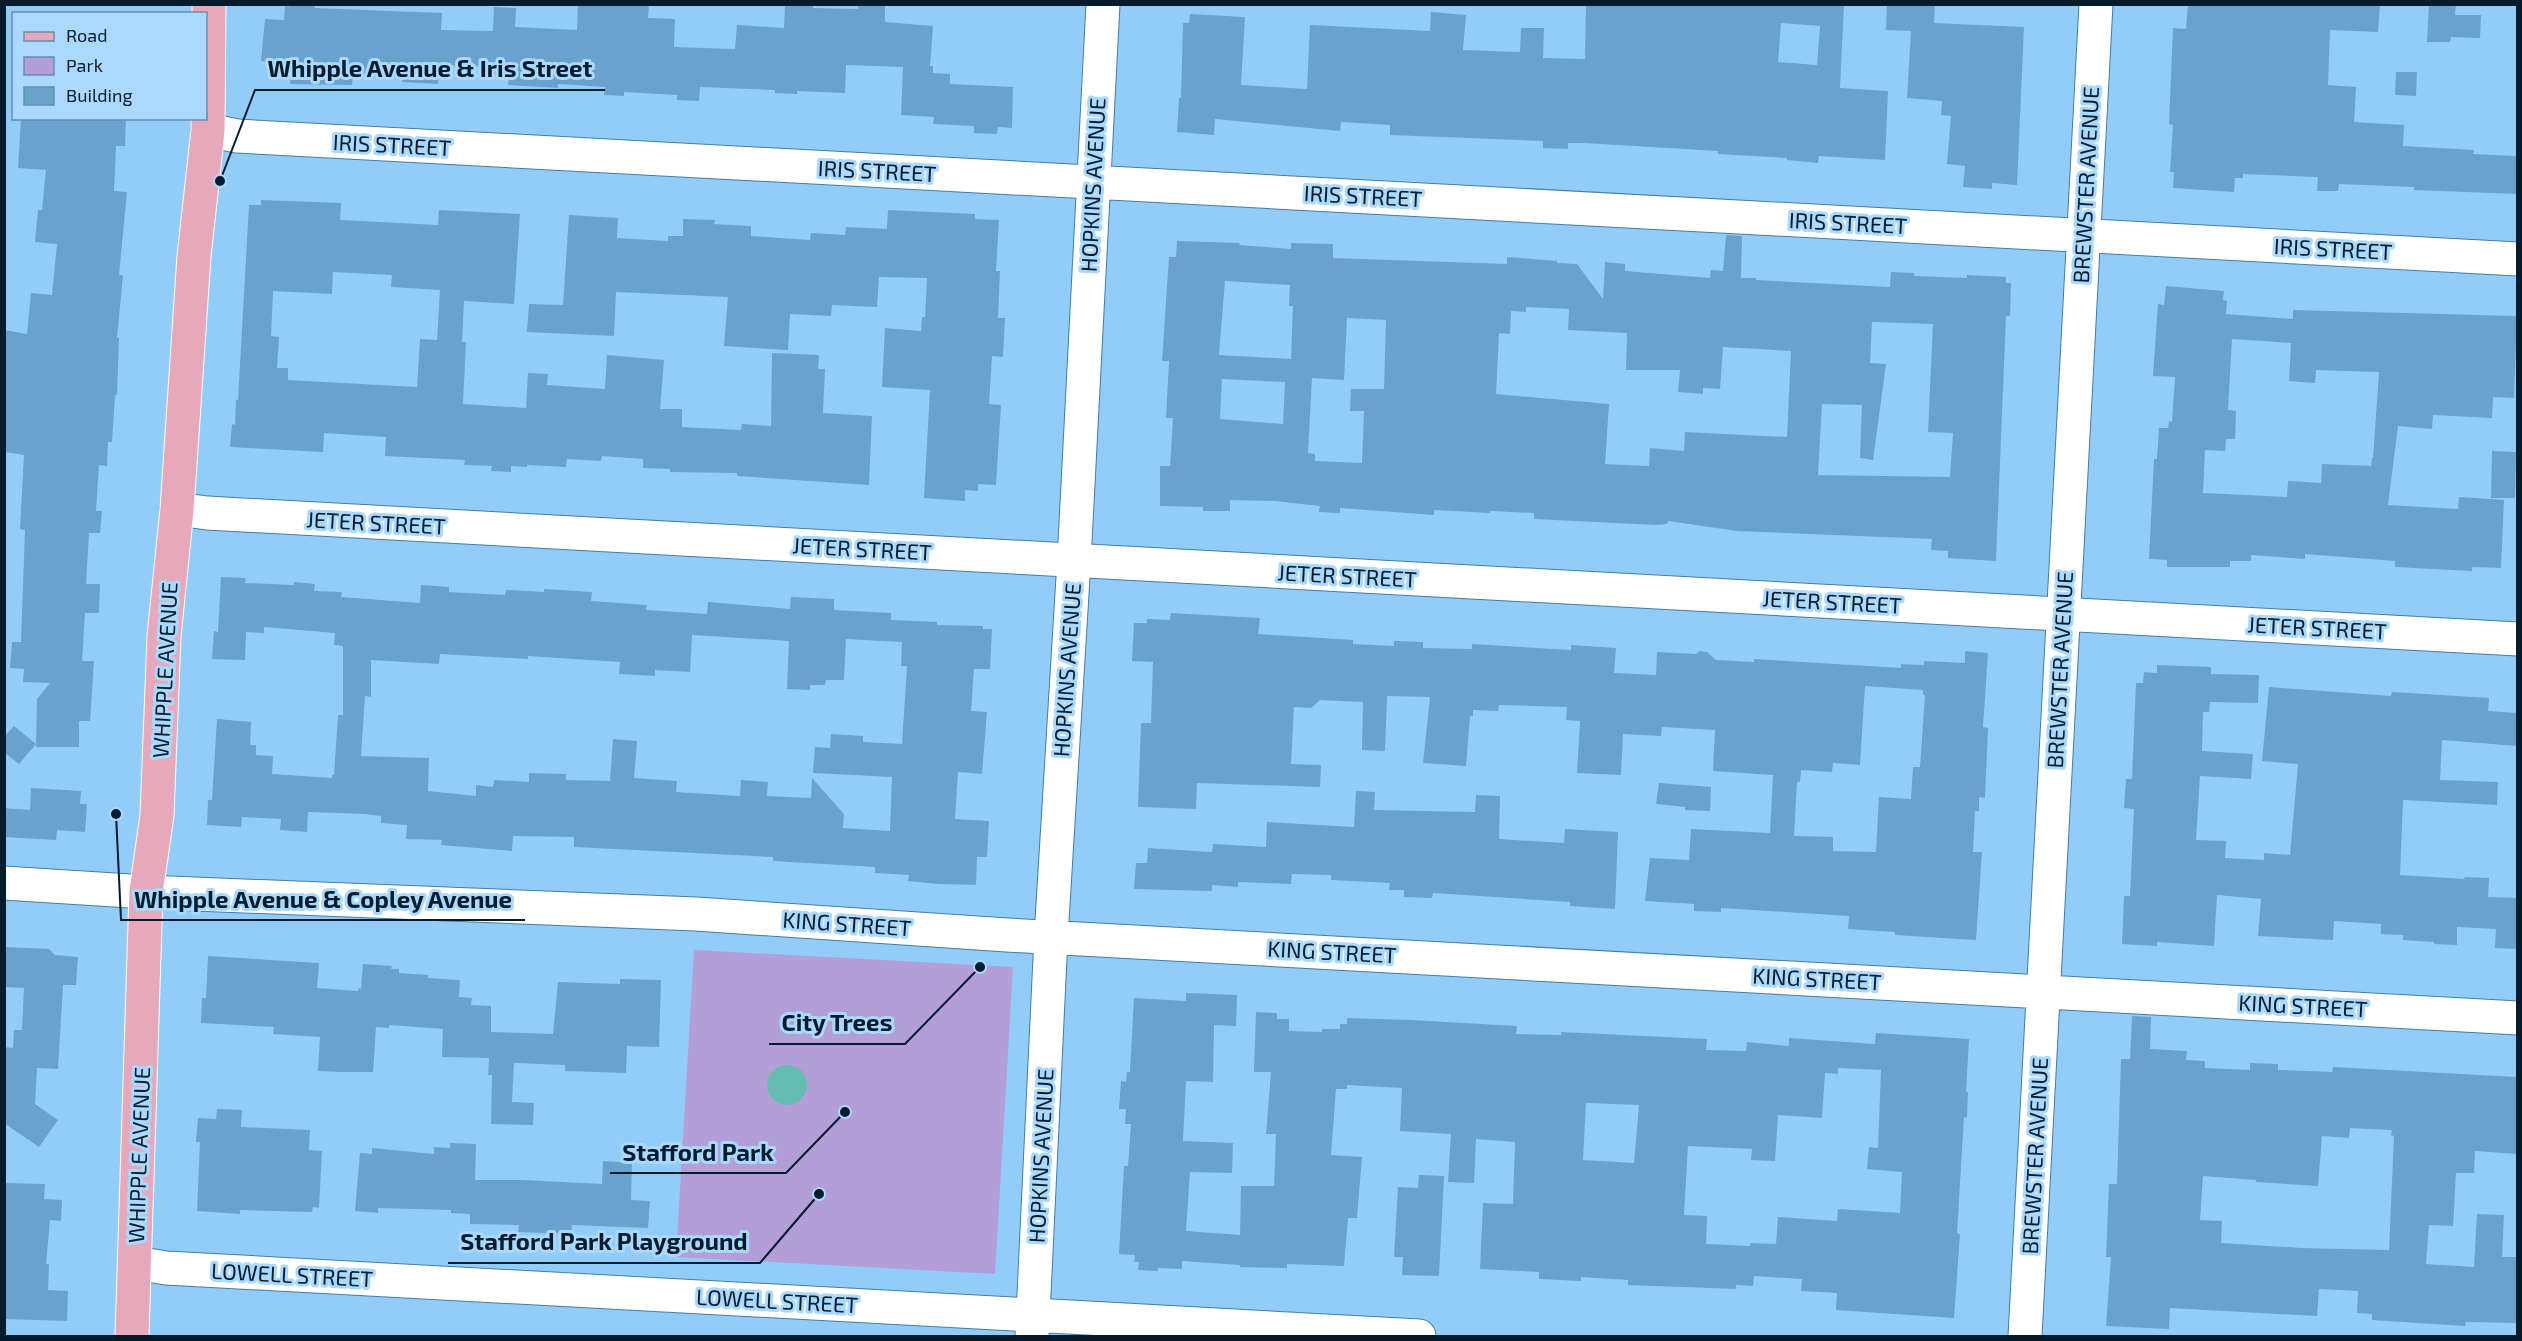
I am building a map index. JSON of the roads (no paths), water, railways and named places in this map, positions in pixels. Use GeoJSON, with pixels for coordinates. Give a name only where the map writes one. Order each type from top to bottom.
{"type":"FeatureCollection","features":[{"type":"Feature","properties":{"kind":"main road","name":"WHIPPLE AVENUE"},"geometry":{"type":"LineString","coordinates":[[132,1336],[146,892],[157,815],[164,636],[177,509],[194,256],[208,130],[209,4]]}},
{"type":"Feature","properties":{"kind":"street","name":"HOPKINS AVENUE"},"geometry":{"type":"LineString","coordinates":[[1033,1326],[1051,937],[1074,561],[1103,4]]}},
{"type":"Feature","properties":{"kind":"street","name":"BREWSTER AVENUE"},"geometry":{"type":"LineString","coordinates":[[2025,1336],[2096,4]]}},
{"type":"Feature","properties":{"kind":"street","name":"IRIS STREET"},"geometry":{"type":"LineString","coordinates":[[208,130],[237,136],[2517,259]]}},
{"type":"Feature","properties":{"kind":"street","name":"JETER STREET"},"geometry":{"type":"LineString","coordinates":[[177,509],[207,513],[2517,639]]}},
{"type":"Feature","properties":{"kind":"street","name":"KING STREET"},"geometry":{"type":"LineString","coordinates":[[4,883],[146,892],[696,914],[1051,937],[2517,1018]]}},
{"type":"Feature","properties":{"kind":"street","name":"LOWELL STREET"},"geometry":{"type":"LineString","coordinates":[[136,1263],[166,1268],[1033,1326],[1419,1336]]}},
{"type":"Feature","properties":{"kind":"place","name":"Whipple Avenue & Iris Street"},"geometry":{"type":"Point","coordinates":[220,181]}},
{"type":"Feature","properties":{"kind":"place","name":"Whipple Avenue & Copley Avenue"},"geometry":{"type":"Point","coordinates":[116,814]}},
{"type":"Feature","properties":{"kind":"place","name":"City Trees"},"geometry":{"type":"Point","coordinates":[980,967]}},
{"type":"Feature","properties":{"kind":"place","name":"Stafford Park"},"geometry":{"type":"Point","coordinates":[845,1112]}},
{"type":"Feature","properties":{"kind":"place","name":"Stafford Park Playground"},"geometry":{"type":"Point","coordinates":[819,1194]}}]}
